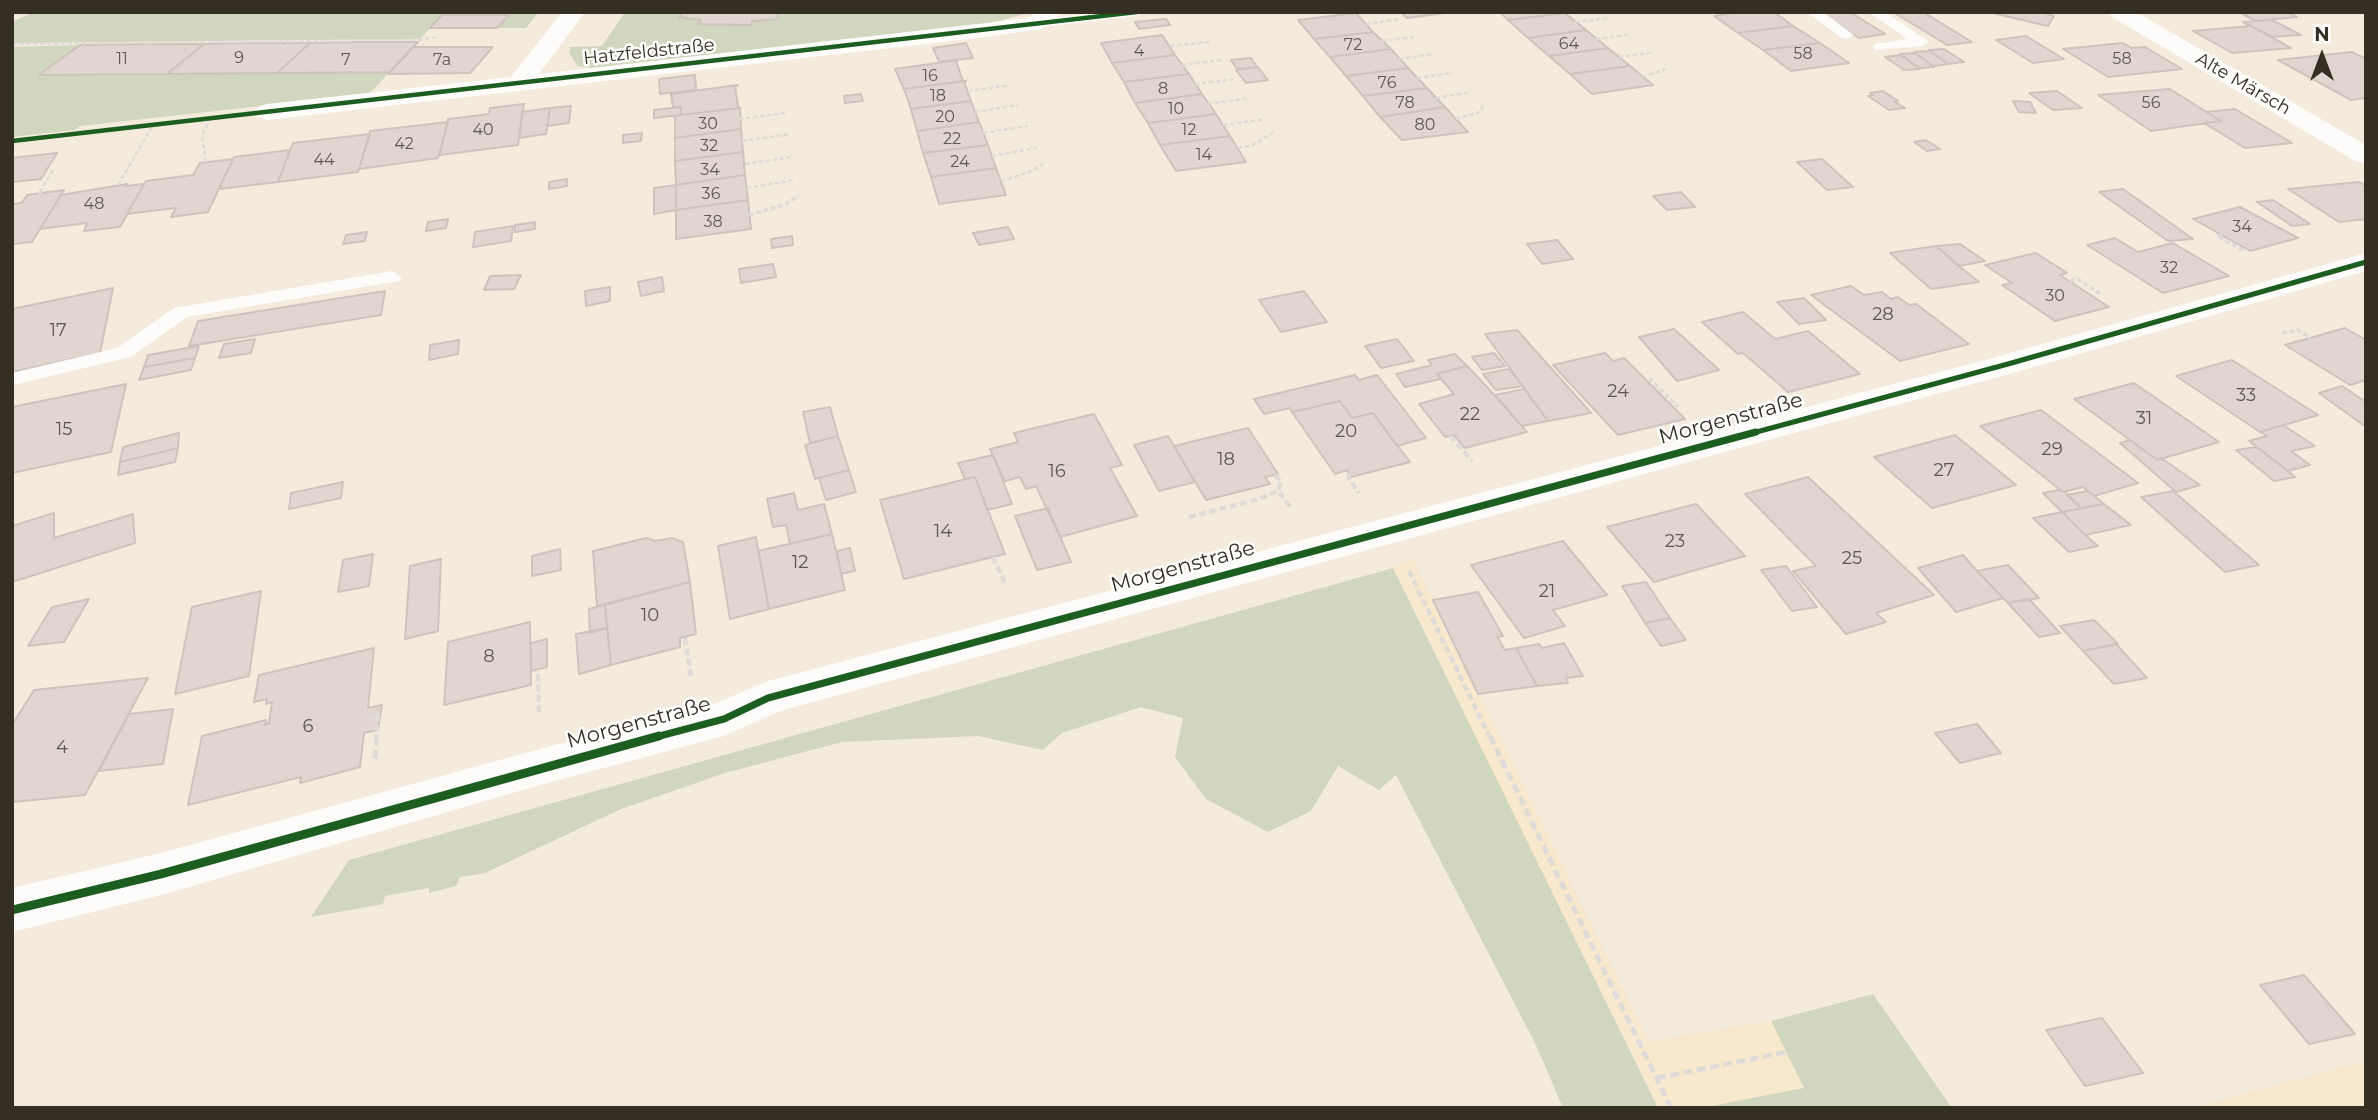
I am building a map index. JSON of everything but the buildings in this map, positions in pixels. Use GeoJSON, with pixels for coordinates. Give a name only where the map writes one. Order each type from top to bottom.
{"type":"FeatureCollection","features":[{"type":"Feature","properties":{"kind":"street"},"geometry":{"type":"LineString","coordinates":[[520,82],[574,12]]}},
{"type":"Feature","properties":{"kind":"street","name":"Alte Märsch"},"geometry":{"type":"LineString","coordinates":[[2120,12],[2366,156]]}},
{"type":"Feature","properties":{"kind":"street","name":"Hatzfeldstraße"},"geometry":{"type":"LineString","coordinates":[[267,112],[1043,18]]}},
{"type":"Feature","properties":{"kind":"street","name":"Morgenstraße"},"geometry":{"type":"LineString","coordinates":[[12,910],[161,874],[540,767],[724,719],[781,694],[2008,363],[2366,262]]}},
{"type":"Feature","properties":{"kind":"lane","name":"Hatzfeldstraße"},"geometry":{"type":"LineString","coordinates":[[1043,18],[1137,12]]}},
{"type":"Feature","properties":{"kind":"lane"},"geometry":{"type":"LineString","coordinates":[[1813,12],[1847,35]]}},
{"type":"Feature","properties":{"kind":"lane"},"geometry":{"type":"LineString","coordinates":[[1875,12],[1922,42],[1880,47]]}},
{"type":"Feature","properties":{"kind":"lane"},"geometry":{"type":"LineString","coordinates":[[12,379],[124,353],[181,312],[392,277]]}},
{"type":"Feature","properties":{"kind":"path"},"geometry":{"type":"LineString","coordinates":[[1575,22],[1610,18]]}},
{"type":"Feature","properties":{"kind":"path"},"geometry":{"type":"LineString","coordinates":[[1366,23],[1399,19]]}},
{"type":"Feature","properties":{"kind":"path"},"geometry":{"type":"LineString","coordinates":[[1597,39],[1631,34]]}},
{"type":"Feature","properties":{"kind":"path"},"geometry":{"type":"LineString","coordinates":[[12,44],[355,42],[438,37]]}},
{"type":"Feature","properties":{"kind":"path"},"geometry":{"type":"LineString","coordinates":[[1382,41],[1416,37]]}},
{"type":"Feature","properties":{"kind":"path"},"geometry":{"type":"LineString","coordinates":[[1170,46],[1210,42]]}},
{"type":"Feature","properties":{"kind":"path"},"geometry":{"type":"LineString","coordinates":[[1619,57],[1654,52]]}},
{"type":"Feature","properties":{"kind":"path"},"geometry":{"type":"LineString","coordinates":[[1399,59],[1433,54]]}},
{"type":"Feature","properties":{"kind":"path"},"geometry":{"type":"LineString","coordinates":[[1182,65],[1223,60]]}},
{"type":"Feature","properties":{"kind":"path"},"geometry":{"type":"LineString","coordinates":[[1642,76],[1662,71],[1666,64]]}},
{"type":"Feature","properties":{"kind":"path"},"geometry":{"type":"LineString","coordinates":[[1417,78],[1452,73]]}},
{"type":"Feature","properties":{"kind":"path"},"geometry":{"type":"LineString","coordinates":[[1195,84],[1236,79]]}},
{"type":"Feature","properties":{"kind":"path"},"geometry":{"type":"LineString","coordinates":[[968,91],[1010,85]]}},
{"type":"Feature","properties":{"kind":"path"},"geometry":{"type":"LineString","coordinates":[[1436,98],[1471,92]]}},
{"type":"Feature","properties":{"kind":"path"},"geometry":{"type":"LineString","coordinates":[[1209,104],[1250,98]]}},
{"type":"Feature","properties":{"kind":"path"},"geometry":{"type":"LineString","coordinates":[[975,111],[1018,105]]}},
{"type":"Feature","properties":{"kind":"path"},"geometry":{"type":"LineString","coordinates":[[1456,119],[1480,111],[1483,105]]}},
{"type":"Feature","properties":{"kind":"path"},"geometry":{"type":"LineString","coordinates":[[739,119],[785,113]]}},
{"type":"Feature","properties":{"kind":"path"},"geometry":{"type":"LineString","coordinates":[[206,162],[202,135],[211,118]]}},
{"type":"Feature","properties":{"kind":"path"},"geometry":{"type":"LineString","coordinates":[[1223,125],[1265,119]]}},
{"type":"Feature","properties":{"kind":"path"},"geometry":{"type":"LineString","coordinates":[[118,185],[153,125]]}},
{"type":"Feature","properties":{"kind":"path"},"geometry":{"type":"LineString","coordinates":[[984,133],[1028,126]]}},
{"type":"Feature","properties":{"kind":"path"},"geometry":{"type":"LineString","coordinates":[[1238,148],[1251,146],[1274,132]]}},
{"type":"Feature","properties":{"kind":"path"},"geometry":{"type":"LineString","coordinates":[[742,141],[789,134]]}},
{"type":"Feature","properties":{"kind":"path"},"geometry":{"type":"LineString","coordinates":[[992,156],[1037,148]]}},
{"type":"Feature","properties":{"kind":"path"},"geometry":{"type":"LineString","coordinates":[[745,164],[792,157]]}},
{"type":"Feature","properties":{"kind":"path"},"geometry":{"type":"LineString","coordinates":[[1001,181],[1032,171],[1044,163]]}},
{"type":"Feature","properties":{"kind":"path"},"geometry":{"type":"LineString","coordinates":[[38,194],[53,170]]}},
{"type":"Feature","properties":{"kind":"path"},"geometry":{"type":"LineString","coordinates":[[747,188],[795,180]]}},
{"type":"Feature","properties":{"kind":"path"},"geometry":{"type":"LineString","coordinates":[[749,215],[783,205],[798,196]]}},
{"type":"Feature","properties":{"kind":"path"},"geometry":{"type":"LineString","coordinates":[[2070,281],[2078,279],[2099,293],[2110,292]]}},
{"type":"Feature","properties":{"kind":"path"},"geometry":{"type":"LineString","coordinates":[[2273,335],[2298,330],[2311,338]]}},
{"type":"Feature","properties":{"kind":"path"},"geometry":{"type":"LineString","coordinates":[[1189,517],[1259,499],[1278,491]]}},
{"type":"Feature","properties":{"kind":"path"},"geometry":{"type":"LineString","coordinates":[[1389,530],[1671,1108]]}},
{"type":"Feature","properties":{"kind":"path"},"geometry":{"type":"LineString","coordinates":[[1657,1078],[1787,1052]]}},
{"type":"Feature","properties":{"kind":"shaded area"},"geometry":{"type":"Polygon","coordinates":[[[1413,559],[1649,1042],[1771,1021],[1873,994],[1952,1108],[1658,1108],[1393,568],[1413,559]]]}},
{"type":"Feature","properties":{"kind":"shaded area"},"geometry":{"type":"Polygon","coordinates":[[[2366,1061],[2366,1108],[2192,1108],[2366,1061]]]}},
{"type":"Feature","properties":{"kind":"green space"},"geometry":{"type":"Polygon","coordinates":[[[34,12],[539,12],[526,28],[497,28],[508,15],[443,15],[420,39],[12,43],[12,22],[34,12]]]}},
{"type":"Feature","properties":{"kind":"green space"},"geometry":{"type":"Polygon","coordinates":[[[625,12],[1032,12],[987,24],[593,68],[578,66],[569,53],[570,47],[602,46],[625,12]]]}},
{"type":"Feature","properties":{"kind":"green space"},"geometry":{"type":"Polygon","coordinates":[[[80,45],[40,75],[390,72],[369,94],[80,126],[75,130],[12,137],[12,47],[80,45]]]}},
{"type":"Feature","properties":{"kind":"green space"},"geometry":{"type":"Polygon","coordinates":[[[1393,568],[1658,1108],[1563,1108],[1535,1043],[1396,775],[1379,790],[1338,766],[1311,811],[1268,832],[1206,799],[1175,757],[1183,718],[1141,707],[1062,733],[1043,750],[978,736],[842,742],[725,773],[621,809],[485,873],[460,877],[456,886],[429,893],[429,888],[385,896],[383,904],[311,917],[349,860],[1393,568]]]}},
{"type":"Feature","properties":{"kind":"green space"},"geometry":{"type":"Polygon","coordinates":[[[1873,994],[1952,1108],[1701,1108],[1804,1088],[1771,1021],[1873,994]]]}},
{"type":"Feature","properties":{"kind":"cycle path"},"geometry":{"type":"LineString","coordinates":[[12,141],[1137,12]]}},
{"type":"Feature","properties":{"kind":"cycle path"},"geometry":{"type":"LineString","coordinates":[[12,910],[161,874],[540,767],[724,719],[768,698],[2008,364],[2366,262]]}}]}
